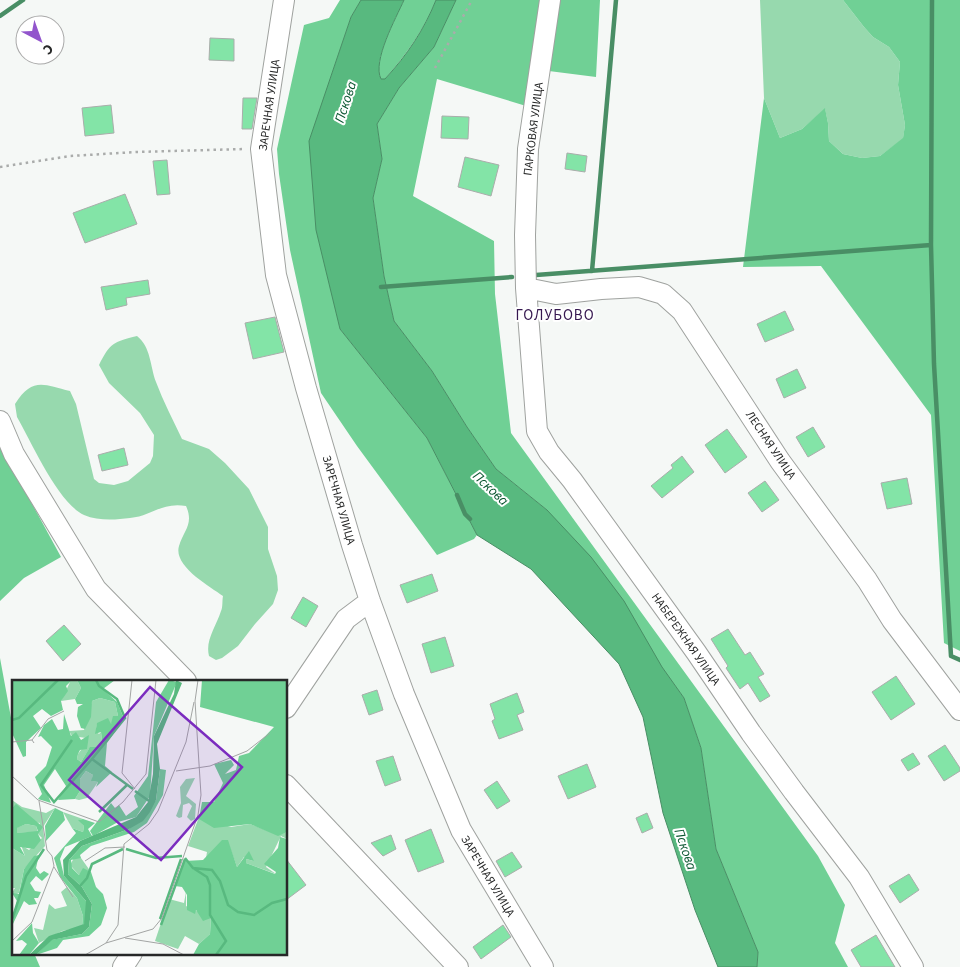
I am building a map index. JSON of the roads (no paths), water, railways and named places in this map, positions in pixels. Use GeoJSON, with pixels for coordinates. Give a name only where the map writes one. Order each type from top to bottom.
{"type":"FeatureCollection","features":[{"type":"Feature","properties":{"kind":"street","name":"ЗАРЕЧНАЯ УЛИЦА"},"geometry":{"type":"LineString","coordinates":[[284,0],[261,149],[276,275],[352,545],[404,694],[461,830],[543,967]]}},
{"type":"Feature","properties":{"kind":"street","name":"ПАРКОВАЯ УЛИЦА"},"geometry":{"type":"LineString","coordinates":[[526,288],[524,235],[528,149],[550,0]]}},
{"type":"Feature","properties":{"kind":"street","name":"ЛЕСНАЯ УЛИЦА"},"geometry":{"type":"LineString","coordinates":[[526,288],[556,294],[639,287],[663,294],[682,311],[780,461],[862,572],[892,620],[960,710]]}},
{"type":"Feature","properties":{"kind":"street","name":"НАБЕРЕЖНАЯ УЛИЦА"},"geometry":{"type":"LineString","coordinates":[[526,288],[534,407],[537,431],[542,441],[691,644],[751,733],[859,877],[913,967]]}},
{"type":"Feature","properties":{"kind":"street"},"geometry":{"type":"LineString","coordinates":[[0,421],[14,454],[96,589],[185,680]]}},
{"type":"Feature","properties":{"kind":"street"},"geometry":{"type":"LineString","coordinates":[[288,705],[346,619],[370,601]]}},
{"type":"Feature","properties":{"kind":"street"},"geometry":{"type":"LineString","coordinates":[[288,787],[458,967]]}},
{"type":"Feature","properties":{"kind":"street"},"geometry":{"type":"LineString","coordinates":[[123,967],[131,954]]}},
{"type":"Feature","properties":{"kind":"water","name":"Пскова"},"geometry":{"type":"Polygon","coordinates":[[[361,0],[404,0],[382,51],[379,71],[381,79],[385,79],[414,42],[436,0],[456,0],[434,47],[399,88],[377,124],[382,159],[373,198],[384,276],[394,321],[432,371],[496,469],[547,510],[591,557],[624,601],[662,667],[684,698],[701,748],[716,849],[758,952],[757,967],[718,967],[695,910],[663,813],[643,717],[619,664],[531,569],[477,535],[427,438],[340,329],[316,230],[309,141],[351,17],[361,0]]]}},
{"type":"Feature","properties":{"kind":"waterway"},"geometry":{"type":"LineString","coordinates":[[0,16],[23,0]]}},
{"type":"Feature","properties":{"kind":"waterway"},"geometry":{"type":"LineString","coordinates":[[592,271],[616,0]]}},
{"type":"Feature","properties":{"kind":"waterway"},"geometry":{"type":"LineString","coordinates":[[931,245],[932,0]]}},
{"type":"Feature","properties":{"kind":"waterway"},"geometry":{"type":"LineString","coordinates":[[536,275],[931,245],[934,364],[951,656],[960,660]]}},
{"type":"Feature","properties":{"kind":"waterway"},"geometry":{"type":"LineString","coordinates":[[381,287],[512,277]]}},
{"type":"Feature","properties":{"kind":"waterway"},"geometry":{"type":"LineString","coordinates":[[457,495],[465,514],[470,519]]}},
{"type":"Feature","properties":{"kind":"district","name":"ГОЛУБОВО"},"geometry":{"type":"Point","coordinates":[555,315]}}]}
